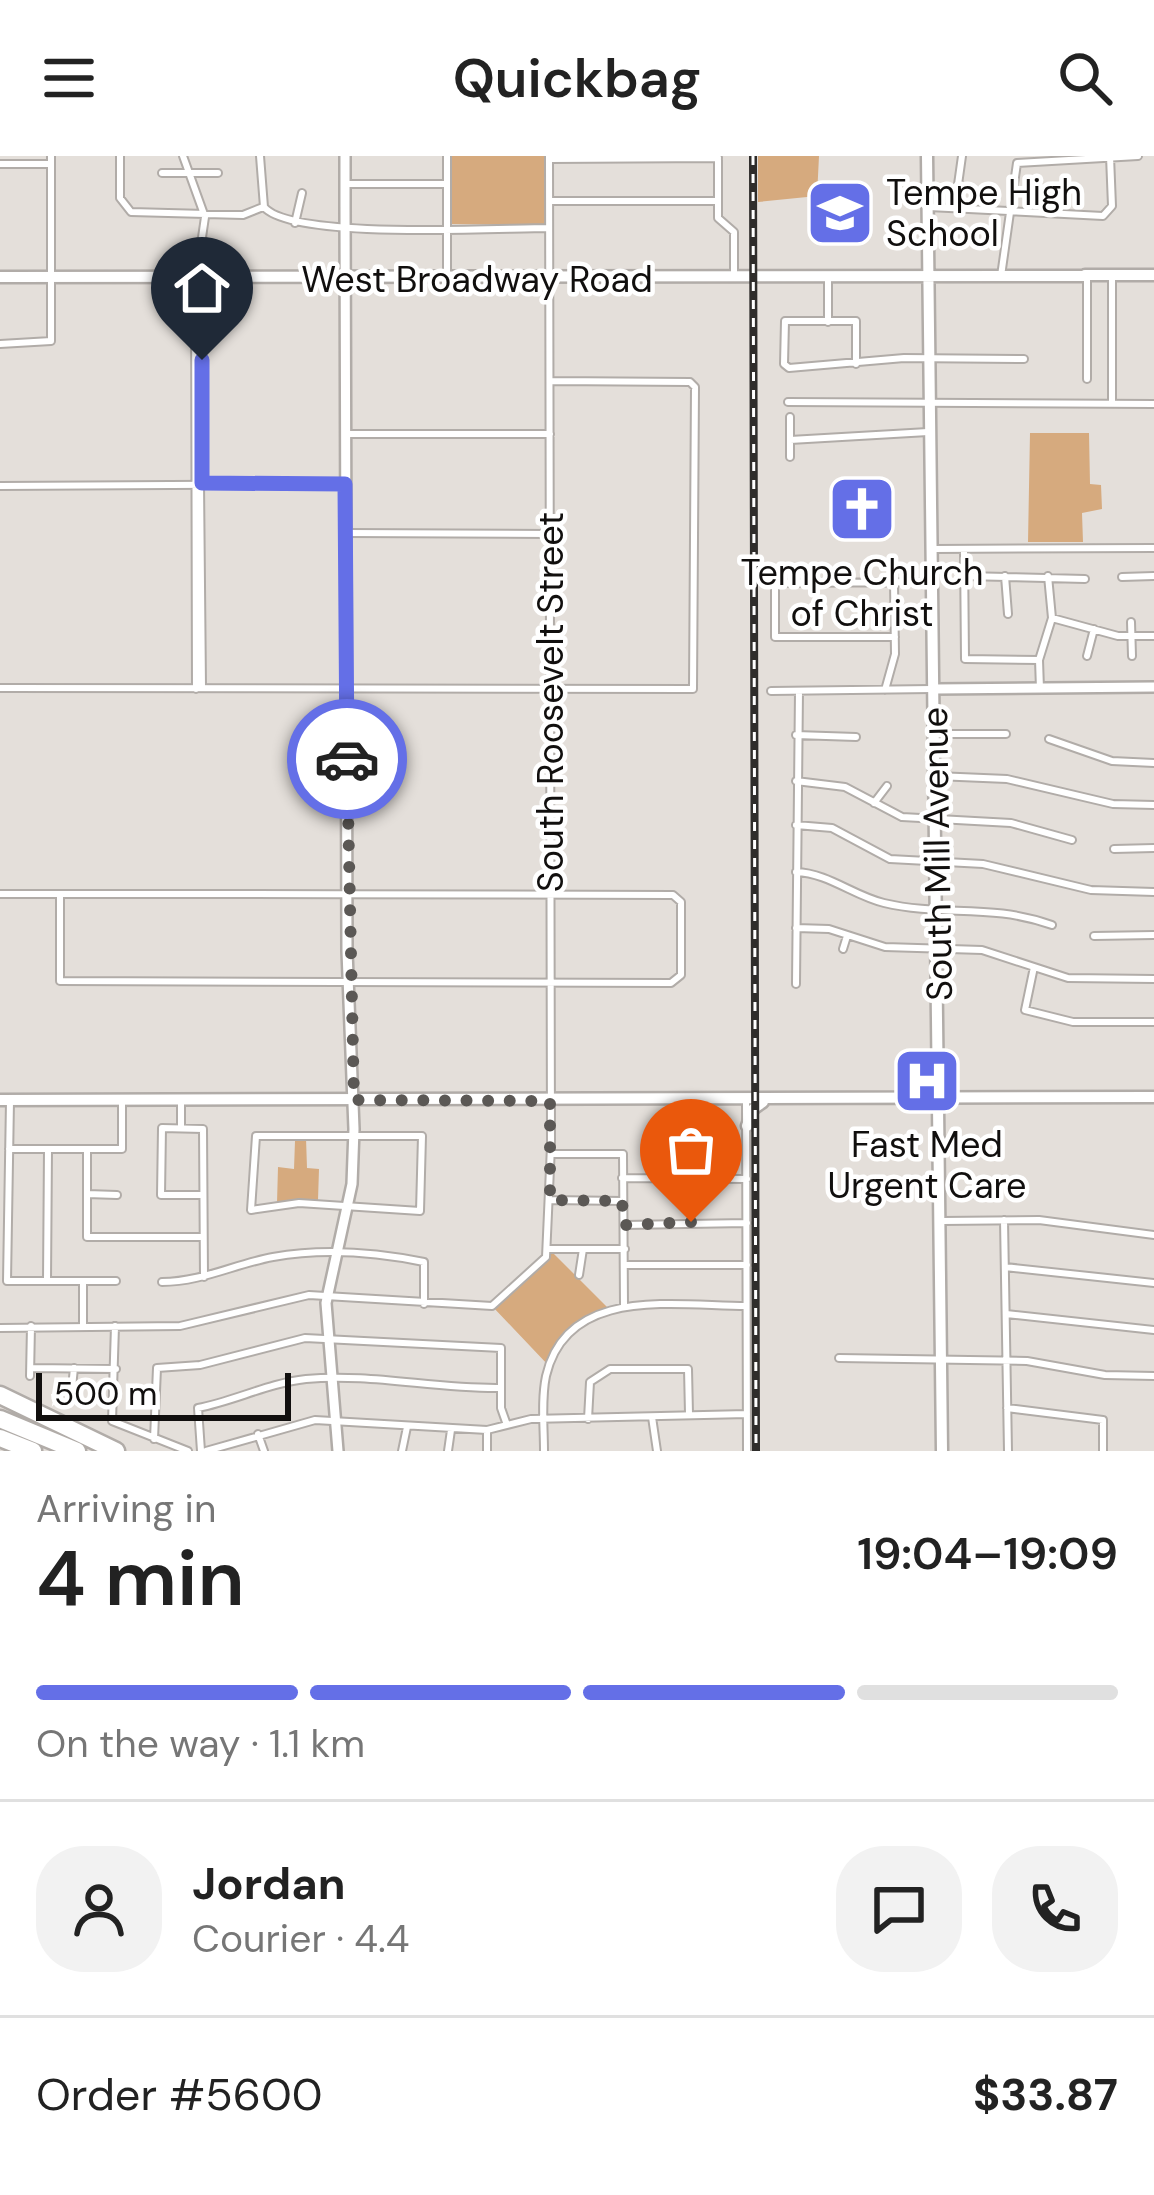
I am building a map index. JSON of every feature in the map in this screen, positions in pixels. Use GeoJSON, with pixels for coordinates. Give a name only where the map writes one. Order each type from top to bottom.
{"type":"FeatureCollection","features":[{"type":"Feature","properties":{"kind":"highway"},"geometry":{"type":"LineString","coordinates":[[0,1395],[116,1451]]}},
{"type":"Feature","properties":{"kind":"highway"},"geometry":{"type":"LineString","coordinates":[[0,1431],[64,1449]]}},
{"type":"Feature","properties":{"kind":"highway"},"geometry":{"type":"LineString","coordinates":[[0,1431],[28,1451]]}},
{"type":"Feature","properties":{"kind":"main road","name":"South Mill Avenue"},"geometry":{"type":"LineString","coordinates":[[930,156],[940,1099],[937,1205],[942,1220],[945,1451]]}},
{"type":"Feature","properties":{"kind":"main road","name":"South Mill Avenue"},"geometry":{"type":"LineString","coordinates":[[930,156],[930,278]]}},
{"type":"Feature","properties":{"kind":"main road","name":"West Broadway Road"},"geometry":{"type":"LineString","coordinates":[[0,277],[1154,275]]}},
{"type":"Feature","properties":{"kind":"main road"},"geometry":{"type":"LineString","coordinates":[[5,1100],[1154,1097]]}},
{"type":"Feature","properties":{"kind":"main road"},"geometry":{"type":"LineString","coordinates":[[747,1126],[752,1109],[766,1100]]}},
{"type":"Feature","properties":{"kind":"street"},"geometry":{"type":"LineString","coordinates":[[120,156],[123,207],[139,214],[248,214],[263,207]]}},
{"type":"Feature","properties":{"kind":"street"},"geometry":{"type":"LineString","coordinates":[[183,156],[205,214],[198,278],[199,688]]}},
{"type":"Feature","properties":{"kind":"street"},"geometry":{"type":"LineString","coordinates":[[260,156],[263,207]]}},
{"type":"Feature","properties":{"kind":"street"},"geometry":{"type":"LineString","coordinates":[[338,1451],[327,1295],[353,1173],[354,1136],[347,894],[345,156]]}},
{"type":"Feature","properties":{"kind":"street"},"geometry":{"type":"LineString","coordinates":[[447,156],[447,278]]}},
{"type":"Feature","properties":{"kind":"street"},"geometry":{"type":"LineString","coordinates":[[956,206],[962,156]]}},
{"type":"Feature","properties":{"kind":"street"},"geometry":{"type":"LineString","coordinates":[[1001,277],[1017,163],[1138,156]]}},
{"type":"Feature","properties":{"kind":"street"},"geometry":{"type":"LineString","coordinates":[[549,157],[718,157],[719,221],[734,231],[736,279]]}},
{"type":"Feature","properties":{"kind":"street","name":"South Roosevelt Street"},"geometry":{"type":"LineString","coordinates":[[548,1249],[549,157]]}},
{"type":"Feature","properties":{"kind":"street"},"geometry":{"type":"LineString","coordinates":[[930,207],[1103,217],[1112,206],[1110,158]]}},
{"type":"Feature","properties":{"kind":"street"},"geometry":{"type":"LineString","coordinates":[[0,164],[51,160],[50,344],[0,344]]}},
{"type":"Feature","properties":{"kind":"street"},"geometry":{"type":"LineString","coordinates":[[162,173],[218,173]]}},
{"type":"Feature","properties":{"kind":"street"},"geometry":{"type":"LineString","coordinates":[[345,184],[447,184]]}},
{"type":"Feature","properties":{"kind":"street"},"geometry":{"type":"LineString","coordinates":[[295,223],[302,193]]}},
{"type":"Feature","properties":{"kind":"street"},"geometry":{"type":"LineString","coordinates":[[549,201],[718,201]]}},
{"type":"Feature","properties":{"kind":"street"},"geometry":{"type":"LineString","coordinates":[[263,207],[295,223],[345,227],[549,228]]}},
{"type":"Feature","properties":{"kind":"street"},"geometry":{"type":"LineString","coordinates":[[1087,276],[1087,379]]}},
{"type":"Feature","properties":{"kind":"street"},"geometry":{"type":"LineString","coordinates":[[1112,276],[1112,404]]}},
{"type":"Feature","properties":{"kind":"street"},"geometry":{"type":"LineString","coordinates":[[828,278],[828,322]]}},
{"type":"Feature","properties":{"kind":"street"},"geometry":{"type":"LineString","coordinates":[[856,364],[856,321],[785,321],[786,367],[1024,358]]}},
{"type":"Feature","properties":{"kind":"street"},"geometry":{"type":"LineString","coordinates":[[0,688],[693,688],[694,384],[550,381]]}},
{"type":"Feature","properties":{"kind":"street"},"geometry":{"type":"LineString","coordinates":[[788,402],[1154,404]]}},
{"type":"Feature","properties":{"kind":"street"},"geometry":{"type":"LineString","coordinates":[[790,417],[790,457]]}},
{"type":"Feature","properties":{"kind":"street"},"geometry":{"type":"LineString","coordinates":[[790,440],[932,432]]}},
{"type":"Feature","properties":{"kind":"street"},"geometry":{"type":"LineString","coordinates":[[346,434],[550,434]]}},
{"type":"Feature","properties":{"kind":"street"},"geometry":{"type":"LineString","coordinates":[[0,486],[345,484]]}},
{"type":"Feature","properties":{"kind":"street"},"geometry":{"type":"LineString","coordinates":[[346,533],[550,534]]}},
{"type":"Feature","properties":{"kind":"street"},"geometry":{"type":"LineString","coordinates":[[933,549],[1154,548]]}},
{"type":"Feature","properties":{"kind":"street"},"geometry":{"type":"LineString","coordinates":[[964,550],[965,659],[1039,660]]}},
{"type":"Feature","properties":{"kind":"street"},"geometry":{"type":"LineString","coordinates":[[964,576],[1085,579]]}},
{"type":"Feature","properties":{"kind":"street"},"geometry":{"type":"LineString","coordinates":[[1006,576],[1008,614]]}},
{"type":"Feature","properties":{"kind":"street"},"geometry":{"type":"LineString","coordinates":[[1040,688],[1039,660],[1052,618],[1048,576]]}},
{"type":"Feature","properties":{"kind":"street"},"geometry":{"type":"LineString","coordinates":[[1122,577],[1154,577]]}},
{"type":"Feature","properties":{"kind":"street"},"geometry":{"type":"LineString","coordinates":[[885,690],[895,637],[893,582]]}},
{"type":"Feature","properties":{"kind":"street"},"geometry":{"type":"LineString","coordinates":[[895,637],[775,637],[775,583],[934,582]]}},
{"type":"Feature","properties":{"kind":"street"},"geometry":{"type":"LineString","coordinates":[[1052,618],[1131,636],[1154,636]]}},
{"type":"Feature","properties":{"kind":"street"},"geometry":{"type":"LineString","coordinates":[[1131,622],[1132,656]]}},
{"type":"Feature","properties":{"kind":"street"},"geometry":{"type":"LineString","coordinates":[[1087,656],[1094,629]]}},
{"type":"Feature","properties":{"kind":"street"},"geometry":{"type":"LineString","coordinates":[[771,691],[1154,687]]}},
{"type":"Feature","properties":{"kind":"street"},"geometry":{"type":"LineString","coordinates":[[796,984],[799,691]]}},
{"type":"Feature","properties":{"kind":"street"},"geometry":{"type":"LineString","coordinates":[[936,734],[1006,734]]}},
{"type":"Feature","properties":{"kind":"street"},"geometry":{"type":"LineString","coordinates":[[796,735],[856,737]]}},
{"type":"Feature","properties":{"kind":"street"},"geometry":{"type":"LineString","coordinates":[[1048,739],[1112,761],[1154,763]]}},
{"type":"Feature","properties":{"kind":"street"},"geometry":{"type":"LineString","coordinates":[[936,776],[1007,779],[1113,805],[1154,805]]}},
{"type":"Feature","properties":{"kind":"street"},"geometry":{"type":"LineString","coordinates":[[796,781],[845,787],[902,817],[1011,823],[1072,840]]}},
{"type":"Feature","properties":{"kind":"street"},"geometry":{"type":"LineString","coordinates":[[874,803],[886,786]]}},
{"type":"Feature","properties":{"kind":"street"},"geometry":{"type":"LineString","coordinates":[[796,824],[832,828],[890,860],[1010,868],[1091,890],[1154,892]]}},
{"type":"Feature","properties":{"kind":"street"},"geometry":{"type":"LineString","coordinates":[[1114,849],[1154,848]]}},
{"type":"Feature","properties":{"kind":"street"},"geometry":{"type":"LineString","coordinates":[[796,872],[813,872],[883,903],[1001,910],[1052,926]]}},
{"type":"Feature","properties":{"kind":"street"},"geometry":{"type":"LineString","coordinates":[[0,894],[60,894],[347,894],[551,895],[679,894],[678,982],[60,981],[60,894]]}},
{"type":"Feature","properties":{"kind":"street"},"geometry":{"type":"LineString","coordinates":[[796,928],[885,947],[982,950],[1068,978],[1154,979]]}},
{"type":"Feature","properties":{"kind":"street"},"geometry":{"type":"LineString","coordinates":[[1094,936],[1154,935]]}},
{"type":"Feature","properties":{"kind":"street"},"geometry":{"type":"LineString","coordinates":[[843,949],[847,936]]}},
{"type":"Feature","properties":{"kind":"street"},"geometry":{"type":"LineString","coordinates":[[1034,967],[1025,1010],[1073,1022],[1154,1022]]}},
{"type":"Feature","properties":{"kind":"street"},"geometry":{"type":"LineString","coordinates":[[5,1100],[9,1120],[7,1281],[116,1281]]}},
{"type":"Feature","properties":{"kind":"street"},"geometry":{"type":"LineString","coordinates":[[9,1149],[122,1149],[122,1100]]}},
{"type":"Feature","properties":{"kind":"street"},"geometry":{"type":"LineString","coordinates":[[182,1100],[182,1128]]}},
{"type":"Feature","properties":{"kind":"street"},"geometry":{"type":"LineString","coordinates":[[746,1100],[747,1451]]}},
{"type":"Feature","properties":{"kind":"street"},"geometry":{"type":"LineString","coordinates":[[202,1196],[161,1195],[162,1128],[203,1129],[204,1277]]}},
{"type":"Feature","properties":{"kind":"street"},"geometry":{"type":"LineString","coordinates":[[354,1136],[422,1136],[420,1211],[347,1204],[251,1210],[254,1137],[354,1136]]}},
{"type":"Feature","properties":{"kind":"street"},"geometry":{"type":"LineString","coordinates":[[46,1281],[48,1149]]}},
{"type":"Feature","properties":{"kind":"street"},"geometry":{"type":"LineString","coordinates":[[87,1149],[87,1237],[202,1237]]}},
{"type":"Feature","properties":{"kind":"street"},"geometry":{"type":"LineString","coordinates":[[550,1154],[623,1154],[624,1306]]}},
{"type":"Feature","properties":{"kind":"street"},"geometry":{"type":"LineString","coordinates":[[622,1178],[747,1179]]}},
{"type":"Feature","properties":{"kind":"street"},"geometry":{"type":"LineString","coordinates":[[87,1194],[117,1195]]}},
{"type":"Feature","properties":{"kind":"street"},"geometry":{"type":"LineString","coordinates":[[550,1200],[622,1201]]}},
{"type":"Feature","properties":{"kind":"street"},"geometry":{"type":"LineString","coordinates":[[942,1220],[1004,1220],[1154,1235]]}},
{"type":"Feature","properties":{"kind":"street"},"geometry":{"type":"LineString","coordinates":[[1004,1220],[1008,1451]]}},
{"type":"Feature","properties":{"kind":"street"},"geometry":{"type":"LineString","coordinates":[[624,1225],[747,1222]]}},
{"type":"Feature","properties":{"kind":"street"},"geometry":{"type":"LineString","coordinates":[[0,1328],[189,1324],[274,1299],[327,1295],[424,1304],[498,1304],[548,1249],[625,1249]]}},
{"type":"Feature","properties":{"kind":"street"},"geometry":{"type":"LineString","coordinates":[[579,1275],[583,1249]]}},
{"type":"Feature","properties":{"kind":"street"},"geometry":{"type":"LineString","coordinates":[[162,1282],[204,1277],[272,1257],[333,1252],[424,1262],[424,1304]]}},
{"type":"Feature","properties":{"kind":"street"},"geometry":{"type":"LineString","coordinates":[[624,1265],[747,1265]]}},
{"type":"Feature","properties":{"kind":"street"},"geometry":{"type":"LineString","coordinates":[[1005,1267],[1154,1283]]}},
{"type":"Feature","properties":{"kind":"street"},"geometry":{"type":"LineString","coordinates":[[83,1281],[83,1326]]}},
{"type":"Feature","properties":{"kind":"street"},"geometry":{"type":"LineString","coordinates":[[544,1451],[547,1371],[564,1341],[590,1317],[624,1306],[747,1306]]}},
{"type":"Feature","properties":{"kind":"street"},"geometry":{"type":"LineString","coordinates":[[1006,1314],[1154,1330]]}},
{"type":"Feature","properties":{"kind":"street"},"geometry":{"type":"LineString","coordinates":[[32,1326],[31,1372],[116,1369]]}},
{"type":"Feature","properties":{"kind":"street"},"geometry":{"type":"LineString","coordinates":[[115,1326],[112,1421],[188,1451]]}},
{"type":"Feature","properties":{"kind":"street"},"geometry":{"type":"LineString","coordinates":[[154,1439],[158,1368],[200,1365],[275,1342],[328,1337],[500,1348],[508,1425]]}},
{"type":"Feature","properties":{"kind":"street"},"geometry":{"type":"LineString","coordinates":[[839,1358],[1006,1361],[1154,1376]]}},
{"type":"Feature","properties":{"kind":"street"},"geometry":{"type":"LineString","coordinates":[[71,1397],[74,1368]]}},
{"type":"Feature","properties":{"kind":"street"},"geometry":{"type":"LineString","coordinates":[[588,1419],[594,1376],[610,1369],[688,1369],[689,1414]]}},
{"type":"Feature","properties":{"kind":"street"},"geometry":{"type":"LineString","coordinates":[[501,1388],[334,1378],[287,1382],[198,1408],[203,1451],[295,1422],[338,1420],[487,1430],[544,1419],[747,1414]]}},
{"type":"Feature","properties":{"kind":"street"},"geometry":{"type":"LineString","coordinates":[[1007,1408],[1103,1420],[1103,1451]]}},
{"type":"Feature","properties":{"kind":"street"},"geometry":{"type":"LineString","coordinates":[[652,1417],[657,1451]]}},
{"type":"Feature","properties":{"kind":"street"},"geometry":{"type":"LineString","coordinates":[[402,1451],[407,1427]]}},
{"type":"Feature","properties":{"kind":"street"},"geometry":{"type":"LineString","coordinates":[[448,1451],[451,1430]]}},
{"type":"Feature","properties":{"kind":"street"},"geometry":{"type":"LineString","coordinates":[[487,1430],[488,1451]]}},
{"type":"Feature","properties":{"kind":"street"},"geometry":{"type":"LineString","coordinates":[[258,1434],[264,1451]]}},
{"type":"Feature","properties":{"kind":"shaded area"},"geometry":{"type":"Polygon","coordinates":[[[449,156],[546,156],[545,225],[450,224],[449,156]]]}},
{"type":"Feature","properties":{"kind":"shaded area"},"geometry":{"type":"Polygon","coordinates":[[[758,156],[819,156],[817,196],[758,202],[758,156]]]}},
{"type":"Feature","properties":{"kind":"shaded area"},"geometry":{"type":"Polygon","coordinates":[[[1030,433],[1089,433],[1090,484],[1101,485],[1102,509],[1082,513],[1083,542],[1028,542],[1030,433]]]}},
{"type":"Feature","properties":{"kind":"shaded area"},"geometry":{"type":"Polygon","coordinates":[[[306,1138],[307,1168],[319,1169],[318,1200],[277,1203],[278,1167],[294,1169],[295,1141],[306,1138]]]}},
{"type":"Feature","properties":{"kind":"shaded area"},"geometry":{"type":"Polygon","coordinates":[[[549,1249],[608,1308],[564,1341],[549,1366],[492,1306],[549,1249]]]}},
{"type":"Feature","properties":{"kind":"railway"},"geometry":{"type":"LineString","coordinates":[[753,156],[756,1451]]}},
{"type":"Feature","properties":{"kind":"way so far"},"geometry":{"type":"LineString","coordinates":[[347,759],[347,967],[354,1100],[550,1101],[550,1200],[622,1201],[624,1225],[691,1222]]}},
{"type":"Feature","properties":{"kind":"place","name":"Tempe High School"},"geometry":{"type":"Point","coordinates":[840,213]}},
{"type":"Feature","properties":{"kind":"place","name":"Tempe Church of Christ"},"geometry":{"type":"Point","coordinates":[862,509]}},
{"type":"Feature","properties":{"kind":"place","name":"Fast Med Urgent Care"},"geometry":{"type":"Point","coordinates":[927,1081]}},
{"type":"Feature","properties":{"kind":"route"},"geometry":{"type":"LineString","coordinates":[[202,360],[202,483],[345,484],[347,759]]}}]}
